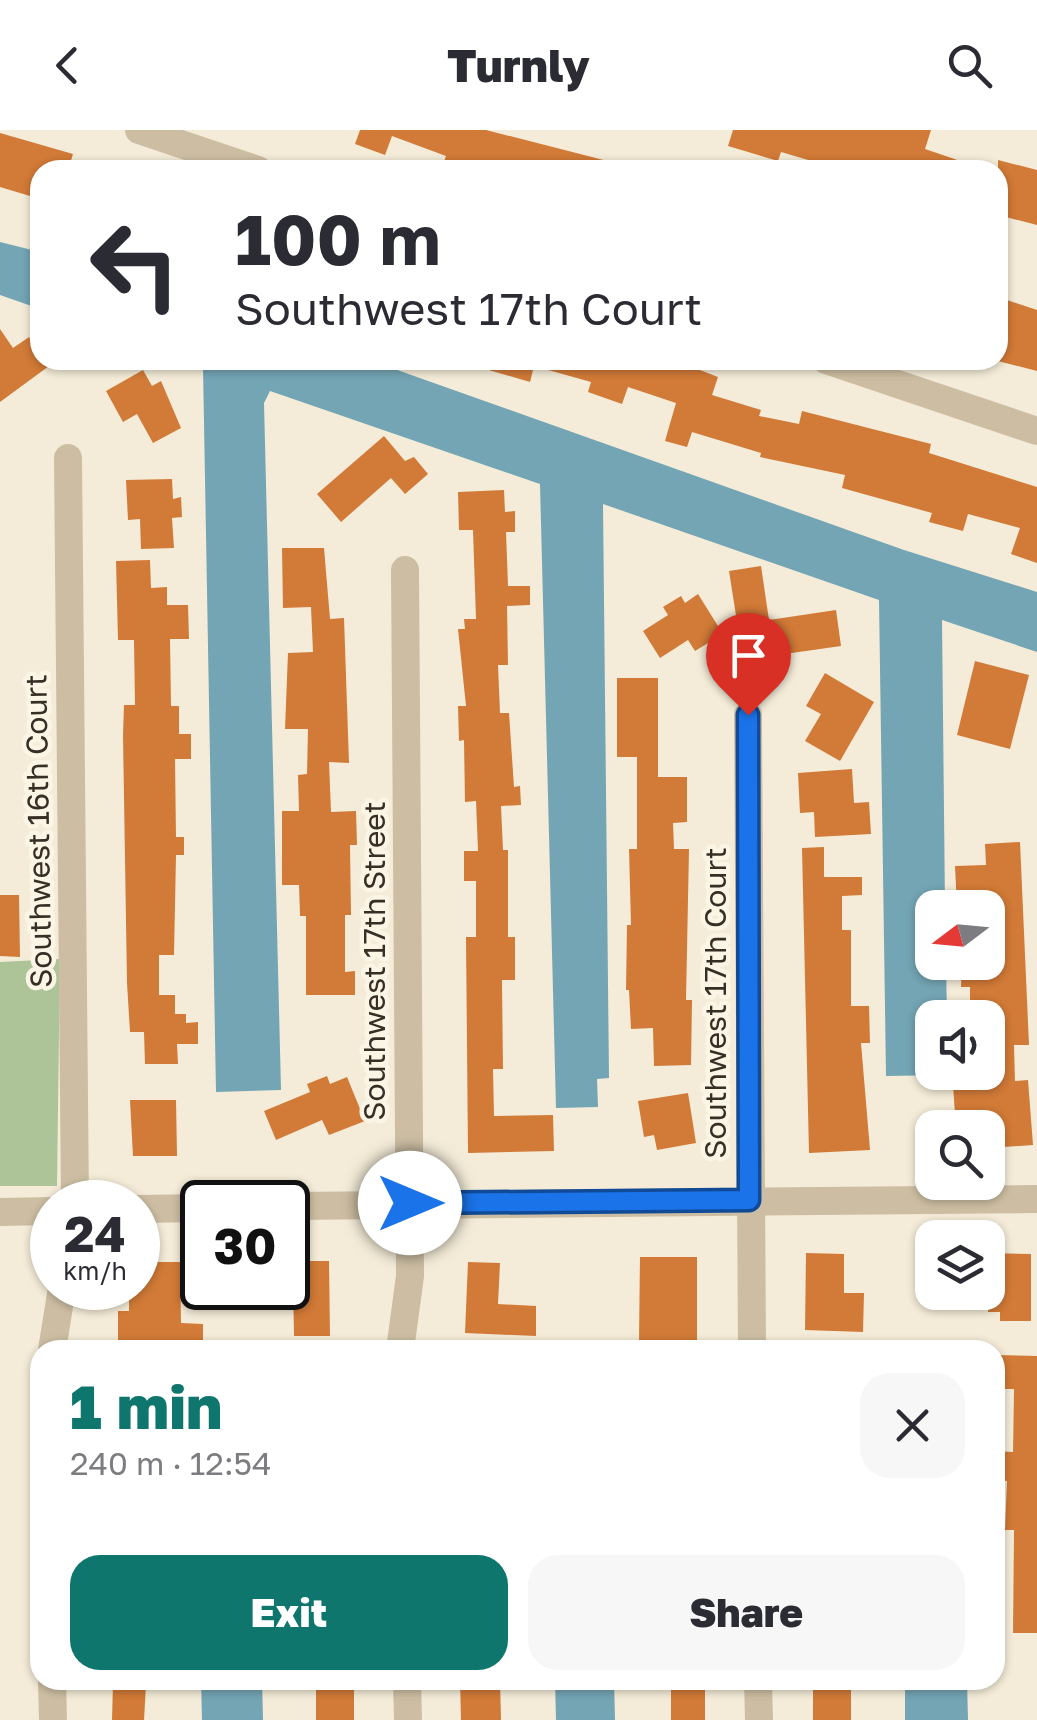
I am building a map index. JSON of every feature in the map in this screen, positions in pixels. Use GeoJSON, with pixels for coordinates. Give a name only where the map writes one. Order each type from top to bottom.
{"type":"FeatureCollection","features":[{"type":"Feature","properties":{"kind":"street"},"geometry":{"type":"LineString","coordinates":[[139,130],[228,160]]}},
{"type":"Feature","properties":{"kind":"street"},"geometry":{"type":"LineString","coordinates":[[856,370],[1037,431]]}},
{"type":"Feature","properties":{"kind":"street","name":"Southwest 16th Court"},"geometry":{"type":"LineString","coordinates":[[68,458],[75,1180]]}},
{"type":"Feature","properties":{"kind":"street","name":"Southwest 17th Street"},"geometry":{"type":"LineString","coordinates":[[401,1340],[410,1276],[405,570]]}},
{"type":"Feature","properties":{"kind":"street","name":"Southwest 17th Court"},"geometry":{"type":"LineString","coordinates":[[748,715],[752,1340]]}},
{"type":"Feature","properties":{"kind":"street"},"geometry":{"type":"LineString","coordinates":[[310,1205],[1037,1199]]}},
{"type":"Feature","properties":{"kind":"street"},"geometry":{"type":"LineString","coordinates":[[0,1212],[30,1211]]}},
{"type":"Feature","properties":{"kind":"street"},"geometry":{"type":"LineString","coordinates":[[54,1340],[58,1310]]}},
{"type":"Feature","properties":{"kind":"street"},"geometry":{"type":"LineString","coordinates":[[52,1690],[52,1720]]}},
{"type":"Feature","properties":{"kind":"street"},"geometry":{"type":"LineString","coordinates":[[407,1690],[408,1720]]}},
{"type":"Feature","properties":{"kind":"street"},"geometry":{"type":"LineString","coordinates":[[758,1690],[759,1720]]}},
{"type":"Feature","properties":{"kind":"green space"},"geometry":{"type":"Polygon","coordinates":[[[60,959],[57,1180],[30,1180],[30,1186],[0,1186],[0,962],[60,959]]]}},
{"type":"Feature","properties":{"kind":"water"},"geometry":{"type":"Polygon","coordinates":[[[0,242],[30,250],[30,306],[0,295],[0,242]]]}},
{"type":"Feature","properties":{"kind":"water"},"geometry":{"type":"Polygon","coordinates":[[[203,370],[397,370],[904,550],[1037,592],[1037,652],[942,620],[945,890],[915,890],[915,980],[946,980],[947,1000],[915,1000],[915,1076],[886,1076],[879,600],[603,504],[609,1078],[597,1079],[598,1107],[556,1108],[540,484],[270,391],[264,403],[281,1090],[216,1092],[203,370]]]}},
{"type":"Feature","properties":{"kind":"water"},"geometry":{"type":"Polygon","coordinates":[[[201,1690],[262,1690],[263,1720],[202,1720],[201,1690]]]}},
{"type":"Feature","properties":{"kind":"water"},"geometry":{"type":"Polygon","coordinates":[[[555,1690],[614,1690],[615,1720],[556,1720],[555,1690]]]}},
{"type":"Feature","properties":{"kind":"water"},"geometry":{"type":"Polygon","coordinates":[[[905,1690],[967,1690],[968,1720],[905,1720],[905,1690]]]}},
{"type":"Feature","properties":{"kind":"building"},"geometry":{"type":"Polygon","coordinates":[[[360,130],[486,130],[603,160],[445,160],[446,156],[392,136],[385,155],[355,144],[360,130]]]}},
{"type":"Feature","properties":{"kind":"building"},"geometry":{"type":"Polygon","coordinates":[[[733,130],[931,130],[925,149],[957,160],[808,160],[781,152],[775,160],[728,146],[733,130]]]}},
{"type":"Feature","properties":{"kind":"building"},"geometry":{"type":"Polygon","coordinates":[[[0,133],[73,154],[71,160],[30,160],[30,196],[0,187],[0,133]]]}},
{"type":"Feature","properties":{"kind":"building"},"geometry":{"type":"Polygon","coordinates":[[[1008,163],[1037,170],[1037,225],[1008,218],[1008,163]]]}},
{"type":"Feature","properties":{"kind":"building"},"geometry":{"type":"Polygon","coordinates":[[[1008,300],[1037,310],[1037,371],[1008,364],[1008,300]]]}},
{"type":"Feature","properties":{"kind":"building"},"geometry":{"type":"Polygon","coordinates":[[[0,329],[13,348],[29,337],[30,370],[44,370],[0,402],[0,329]]]}},
{"type":"Feature","properties":{"kind":"building"},"geometry":{"type":"Polygon","coordinates":[[[143,370],[152,386],[161,381],[181,428],[153,443],[137,414],[123,422],[106,391],[143,370]]]}},
{"type":"Feature","properties":{"kind":"building"},"geometry":{"type":"Polygon","coordinates":[[[489,370],[533,370],[530,382],[489,370]]]}},
{"type":"Feature","properties":{"kind":"building"},"geometry":{"type":"Polygon","coordinates":[[[548,370],[700,370],[718,377],[712,395],[761,410],[759,416],[799,424],[802,411],[931,444],[929,453],[1037,487],[1037,563],[1011,554],[1020,528],[968,514],[963,531],[929,522],[932,513],[842,488],[845,475],[760,457],[761,453],[692,432],[687,447],[665,441],[676,403],[628,387],[622,404],[588,392],[591,382],[548,370]]]}},
{"type":"Feature","properties":{"kind":"building"},"geometry":{"type":"Polygon","coordinates":[[[384,436],[405,461],[414,457],[428,474],[405,494],[391,478],[341,522],[317,494],[384,436]]]}},
{"type":"Feature","properties":{"kind":"building"},"geometry":{"type":"Polygon","coordinates":[[[172,479],[173,499],[181,497],[182,517],[172,518],[174,548],[141,549],[140,519],[128,520],[126,480],[172,479]]]}},
{"type":"Feature","properties":{"kind":"building"},"geometry":{"type":"Polygon","coordinates":[[[504,490],[505,512],[515,511],[515,532],[506,532],[508,586],[530,586],[530,605],[507,606],[508,665],[498,665],[500,713],[509,713],[514,787],[520,786],[521,805],[501,806],[503,850],[508,850],[508,937],[515,937],[515,980],[502,980],[503,1069],[493,1069],[494,1116],[553,1115],[554,1151],[468,1153],[466,937],[476,937],[476,881],[464,881],[464,851],[478,851],[476,801],[465,802],[464,740],[459,741],[458,706],[466,706],[458,629],[465,629],[464,619],[476,619],[473,530],[459,530],[458,492],[504,490]]]}},
{"type":"Feature","properties":{"kind":"building"},"geometry":{"type":"Polygon","coordinates":[[[282,548],[324,548],[330,619],[344,618],[349,763],[329,762],[331,812],[356,811],[357,845],[350,845],[351,915],[345,915],[345,972],[355,971],[355,995],[306,995],[306,916],[300,916],[299,885],[282,885],[282,811],[299,811],[298,775],[307,774],[308,729],[285,729],[288,653],[313,652],[311,607],[283,608],[282,548]]]}},
{"type":"Feature","properties":{"kind":"building"},"geometry":{"type":"Polygon","coordinates":[[[150,560],[151,588],[167,587],[167,605],[188,605],[189,639],[170,639],[171,706],[179,706],[179,734],[191,734],[191,759],[175,759],[176,837],[184,837],[184,855],[176,855],[174,955],[159,955],[159,995],[175,995],[175,1014],[186,1014],[186,1023],[198,1022],[198,1044],[177,1044],[178,1064],[145,1064],[144,1032],[130,1032],[127,983],[123,735],[124,705],[135,705],[134,640],[118,640],[116,561],[150,560]]]}},
{"type":"Feature","properties":{"kind":"building"},"geometry":{"type":"Polygon","coordinates":[[[761,566],[769,620],[836,610],[841,646],[743,660],[729,571],[761,566]]]}},
{"type":"Feature","properties":{"kind":"building"},"geometry":{"type":"Polygon","coordinates":[[[698,594],[723,634],[695,651],[688,640],[660,658],[643,631],[668,615],[663,607],[681,596],[685,603],[698,594]]]}},
{"type":"Feature","properties":{"kind":"building"},"geometry":{"type":"Polygon","coordinates":[[[975,661],[1029,675],[1010,749],[957,735],[975,661]]]}},
{"type":"Feature","properties":{"kind":"building"},"geometry":{"type":"Polygon","coordinates":[[[825,673],[874,702],[840,761],[805,741],[821,714],[806,706],[825,673]]]}},
{"type":"Feature","properties":{"kind":"building"},"geometry":{"type":"Polygon","coordinates":[[[617,678],[658,678],[658,777],[687,777],[687,822],[673,823],[674,849],[689,849],[686,1000],[692,1000],[691,1065],[654,1066],[653,1028],[631,1029],[626,990],[627,925],[631,925],[629,849],[637,849],[637,757],[617,757],[617,678]]]}},
{"type":"Feature","properties":{"kind":"building"},"geometry":{"type":"Polygon","coordinates":[[[852,769],[854,803],[869,802],[871,834],[815,837],[814,812],[800,813],[798,773],[852,769]]]}},
{"type":"Feature","properties":{"kind":"building"},"geometry":{"type":"Polygon","coordinates":[[[1020,842],[1029,1045],[1014,1045],[1015,1081],[1028,1080],[1033,1145],[1005,1147],[1005,1110],[955,1110],[953,1090],[1005,1090],[1005,1000],[970,1000],[970,987],[961,987],[961,980],[1005,980],[1005,890],[956,890],[955,866],[986,865],[985,844],[1020,842]]]}},
{"type":"Feature","properties":{"kind":"building"},"geometry":{"type":"Polygon","coordinates":[[[824,847],[824,877],[862,877],[862,895],[842,896],[842,930],[851,930],[851,1006],[869,1006],[870,1043],[861,1043],[870,1150],[809,1153],[802,848],[824,847]]]}},
{"type":"Feature","properties":{"kind":"building"},"geometry":{"type":"Polygon","coordinates":[[[0,895],[19,895],[20,957],[0,956],[0,895]]]}},
{"type":"Feature","properties":{"kind":"building"},"geometry":{"type":"Polygon","coordinates":[[[327,1076],[330,1084],[347,1077],[365,1121],[329,1135],[322,1120],[276,1140],[264,1111],[310,1092],[307,1084],[327,1076]]]}},
{"type":"Feature","properties":{"kind":"building"},"geometry":{"type":"Polygon","coordinates":[[[688,1093],[696,1143],[657,1150],[654,1135],[644,1137],[638,1101],[688,1093]]]}},
{"type":"Feature","properties":{"kind":"building"},"geometry":{"type":"Polygon","coordinates":[[[130,1100],[176,1100],[177,1156],[133,1156],[130,1100]]]}},
{"type":"Feature","properties":{"kind":"building"},"geometry":{"type":"Polygon","coordinates":[[[806,1253],[844,1254],[844,1293],[864,1293],[863,1332],[805,1330],[806,1253]]]}},
{"type":"Feature","properties":{"kind":"building"},"geometry":{"type":"Polygon","coordinates":[[[1005,1253],[1031,1254],[1031,1321],[1000,1321],[1000,1312],[988,1312],[1005,1310],[1005,1253]]]}},
{"type":"Feature","properties":{"kind":"building"},"geometry":{"type":"Polygon","coordinates":[[[640,1257],[697,1257],[697,1340],[639,1340],[640,1257]]]}},
{"type":"Feature","properties":{"kind":"building"},"geometry":{"type":"Polygon","coordinates":[[[310,1261],[329,1261],[330,1336],[294,1336],[294,1310],[310,1310],[310,1261]]]}},
{"type":"Feature","properties":{"kind":"building"},"geometry":{"type":"Polygon","coordinates":[[[160,1262],[180,1262],[181,1323],[203,1324],[203,1340],[118,1340],[118,1311],[160,1310],[160,1262]]]}},
{"type":"Feature","properties":{"kind":"building"},"geometry":{"type":"Polygon","coordinates":[[[468,1262],[500,1263],[498,1304],[536,1306],[536,1336],[465,1333],[468,1262]]]}},
{"type":"Feature","properties":{"kind":"building"},"geometry":{"type":"Polygon","coordinates":[[[1005,1355],[1037,1356],[1037,1633],[1013,1633],[1014,1530],[1005,1530],[1005,1452],[1013,1452],[1014,1389],[1005,1389],[1005,1355]]]}},
{"type":"Feature","properties":{"kind":"building"},"geometry":{"type":"Polygon","coordinates":[[[113,1690],[146,1690],[144,1720],[112,1720],[113,1690]]]}},
{"type":"Feature","properties":{"kind":"building"},"geometry":{"type":"Polygon","coordinates":[[[316,1690],[354,1690],[354,1720],[316,1720],[316,1690]]]}},
{"type":"Feature","properties":{"kind":"building"},"geometry":{"type":"Polygon","coordinates":[[[460,1690],[500,1690],[501,1720],[461,1720],[460,1690]]]}},
{"type":"Feature","properties":{"kind":"building"},"geometry":{"type":"Polygon","coordinates":[[[671,1690],[705,1690],[705,1720],[671,1720],[671,1690]]]}},
{"type":"Feature","properties":{"kind":"building"},"geometry":{"type":"Polygon","coordinates":[[[813,1690],[851,1690],[851,1720],[813,1720],[813,1690]]]}},
{"type":"Feature","properties":{"kind":"route"},"geometry":{"type":"LineString","coordinates":[[410,1203],[749,1200],[748,715]]}}]}
